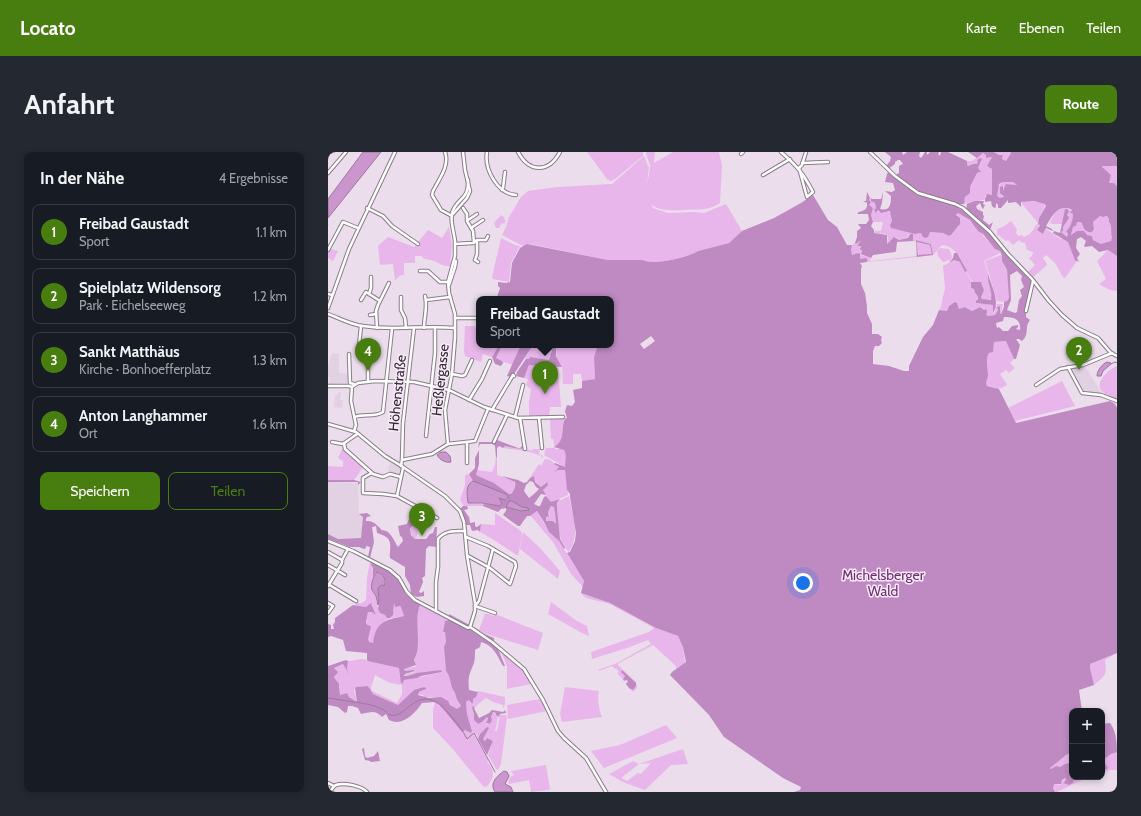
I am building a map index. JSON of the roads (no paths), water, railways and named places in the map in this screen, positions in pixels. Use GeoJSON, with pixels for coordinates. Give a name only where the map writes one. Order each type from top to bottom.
{"type":"FeatureCollection","features":[{"type":"Feature","properties":{"kind":"street"},"geometry":{"type":"LineString","coordinates":[[328,173],[346,152]]}},
{"type":"Feature","properties":{"kind":"street"},"geometry":{"type":"LineString","coordinates":[[328,308],[341,269],[358,228],[395,152]]}},
{"type":"Feature","properties":{"kind":"street"},"geometry":{"type":"LineString","coordinates":[[445,152],[447,160],[446,166],[432,195],[441,210],[452,216]]}},
{"type":"Feature","properties":{"kind":"street"},"geometry":{"type":"LineString","coordinates":[[448,288],[455,267],[455,244],[451,226],[452,216],[455,207],[466,195],[468,187],[463,152]]}},
{"type":"Feature","properties":{"kind":"street"},"geometry":{"type":"LineString","coordinates":[[487,152],[491,172],[497,184],[502,190],[509,194],[516,195]]}},
{"type":"Feature","properties":{"kind":"street"},"geometry":{"type":"LineString","coordinates":[[518,152],[527,164],[540,168],[550,164],[556,159],[560,152]]}},
{"type":"Feature","properties":{"kind":"street"},"geometry":{"type":"LineString","coordinates":[[782,152],[799,168],[813,192],[807,197],[799,168]]}},
{"type":"Feature","properties":{"kind":"street"},"geometry":{"type":"LineString","coordinates":[[799,168],[801,167],[806,152]]}},
{"type":"Feature","properties":{"kind":"street"},"geometry":{"type":"LineString","coordinates":[[870,152],[895,176],[918,193],[961,207],[990,232],[1065,318],[1077,328],[1098,338],[1112,353],[1117,356]]}},
{"type":"Feature","properties":{"kind":"street"},"geometry":{"type":"LineString","coordinates":[[763,175],[790,159]]}},
{"type":"Feature","properties":{"kind":"street"},"geometry":{"type":"LineString","coordinates":[[802,164],[828,162]]}},
{"type":"Feature","properties":{"kind":"street"},"geometry":{"type":"LineString","coordinates":[[502,190],[504,188],[505,172]]}},
{"type":"Feature","properties":{"kind":"street"},"geometry":{"type":"LineString","coordinates":[[368,208],[383,216],[392,226],[418,244]]}},
{"type":"Feature","properties":{"kind":"street"},"geometry":{"type":"LineString","coordinates":[[463,208],[467,214],[467,220],[473,231],[474,243]]}},
{"type":"Feature","properties":{"kind":"street"},"geometry":{"type":"LineString","coordinates":[[467,220],[477,214]]}},
{"type":"Feature","properties":{"kind":"street"},"geometry":{"type":"LineString","coordinates":[[471,228],[483,220]]}},
{"type":"Feature","properties":{"kind":"street"},"geometry":{"type":"LineString","coordinates":[[328,250],[344,222],[358,228]]}},
{"type":"Feature","properties":{"kind":"street"},"geometry":{"type":"LineString","coordinates":[[455,244],[474,243],[477,241],[486,240],[488,236]]}},
{"type":"Feature","properties":{"kind":"street"},"geometry":{"type":"LineString","coordinates":[[477,241],[477,254],[475,260],[478,262]]}},
{"type":"Feature","properties":{"kind":"street","name":"Heßlergasse"},"geometry":{"type":"LineString","coordinates":[[448,444],[449,439],[445,414],[452,374],[455,318],[448,282],[455,256]]}},
{"type":"Feature","properties":{"kind":"street"},"geometry":{"type":"LineString","coordinates":[[420,271],[428,271],[440,282],[448,282]]}},
{"type":"Feature","properties":{"kind":"street"},"geometry":{"type":"LineString","coordinates":[[369,294],[371,288],[371,277]]}},
{"type":"Feature","properties":{"kind":"street"},"geometry":{"type":"LineString","coordinates":[[1026,311],[1034,281]]}},
{"type":"Feature","properties":{"kind":"street"},"geometry":{"type":"LineString","coordinates":[[377,328],[376,314],[378,305],[389,283]]}},
{"type":"Feature","properties":{"kind":"street"},"geometry":{"type":"LineString","coordinates":[[360,300],[366,292],[380,301]]}},
{"type":"Feature","properties":{"kind":"street"},"geometry":{"type":"LineString","coordinates":[[328,294],[332,295]]}},
{"type":"Feature","properties":{"kind":"street"},"geometry":{"type":"LineString","coordinates":[[424,328],[424,318],[427,311],[425,296]]}},
{"type":"Feature","properties":{"kind":"street"},"geometry":{"type":"LineString","coordinates":[[401,297],[401,310],[405,318],[406,328]]}},
{"type":"Feature","properties":{"kind":"street"},"geometry":{"type":"LineString","coordinates":[[426,300],[450,297]]}},
{"type":"Feature","properties":{"kind":"street"},"geometry":{"type":"LineString","coordinates":[[328,314],[361,326],[377,328],[455,328]]}},
{"type":"Feature","properties":{"kind":"street"},"geometry":{"type":"LineString","coordinates":[[370,315],[376,314]]}},
{"type":"Feature","properties":{"kind":"street"},"geometry":{"type":"LineString","coordinates":[[455,318],[476,318]]}},
{"type":"Feature","properties":{"kind":"street"},"geometry":{"type":"LineString","coordinates":[[361,326],[359,346],[360,348],[368,349],[368,382]]}},
{"type":"Feature","properties":{"kind":"street"},"geometry":{"type":"LineString","coordinates":[[426,436],[436,353],[435,327]]}},
{"type":"Feature","properties":{"kind":"street","name":"Höhenstraße"},"geometry":{"type":"LineString","coordinates":[[397,496],[401,477],[403,423],[409,382],[414,328]]}},
{"type":"Feature","properties":{"kind":"street"},"geometry":{"type":"LineString","coordinates":[[354,417],[360,415],[379,414],[383,412],[392,329]]}},
{"type":"Feature","properties":{"kind":"street"},"geometry":{"type":"LineString","coordinates":[[1036,385],[1058,370],[1091,362],[1112,353]]}},
{"type":"Feature","properties":{"kind":"street"},"geometry":{"type":"LineString","coordinates":[[349,354],[351,400],[356,427],[354,431]]}},
{"type":"Feature","properties":{"kind":"street"},"geometry":{"type":"LineString","coordinates":[[452,374],[462,376],[465,375],[472,360]]}},
{"type":"Feature","properties":{"kind":"street"},"geometry":{"type":"LineString","coordinates":[[469,400],[482,379],[490,361]]}},
{"type":"Feature","properties":{"kind":"street"},"geometry":{"type":"LineString","coordinates":[[1068,367],[1082,393],[1101,395],[1117,402]]}},
{"type":"Feature","properties":{"kind":"street"},"geometry":{"type":"LineString","coordinates":[[402,460],[432,454],[448,444],[475,441],[490,410],[513,375],[514,376]]}},
{"type":"Feature","properties":{"kind":"street"},"geometry":{"type":"LineString","coordinates":[[328,386],[387,381],[409,382],[449,390],[490,410],[515,417],[563,417]]}},
{"type":"Feature","properties":{"kind":"street"},"geometry":{"type":"LineString","coordinates":[[515,417],[523,385]]}},
{"type":"Feature","properties":{"kind":"street"},"geometry":{"type":"LineString","coordinates":[[494,442],[508,415]]}},
{"type":"Feature","properties":{"kind":"street"},"geometry":{"type":"LineString","coordinates":[[520,418],[525,448]]}},
{"type":"Feature","properties":{"kind":"street"},"geometry":{"type":"LineString","coordinates":[[539,418],[542,448]]}},
{"type":"Feature","properties":{"kind":"street"},"geometry":{"type":"LineString","coordinates":[[328,424],[354,431],[385,456],[402,466],[448,499],[459,509],[464,519],[475,606],[475,614],[470,627]]}},
{"type":"Feature","properties":{"kind":"street"},"geometry":{"type":"LineString","coordinates":[[332,442],[342,444],[358,434]]}},
{"type":"Feature","properties":{"kind":"street"},"geometry":{"type":"LineString","coordinates":[[466,442],[467,464]]}},
{"type":"Feature","properties":{"kind":"street"},"geometry":{"type":"LineString","coordinates":[[344,443],[345,449],[371,471],[372,474]]}},
{"type":"Feature","properties":{"kind":"street"},"geometry":{"type":"LineString","coordinates":[[401,477],[390,474],[383,477],[372,474],[365,477],[362,481],[363,493],[397,496],[437,518]]}},
{"type":"Feature","properties":{"kind":"street"},"geometry":{"type":"LineString","coordinates":[[421,527],[423,510]]}},
{"type":"Feature","properties":{"kind":"street"},"geometry":{"type":"LineString","coordinates":[[436,610],[438,539],[448,532],[465,531]]}},
{"type":"Feature","properties":{"kind":"street"},"geometry":{"type":"LineString","coordinates":[[466,537],[482,543],[516,562],[515,571],[510,585],[489,567],[468,556]]}},
{"type":"Feature","properties":{"kind":"street"},"geometry":{"type":"LineString","coordinates":[[328,541],[348,549],[392,572],[399,578],[407,592],[415,600],[468,628],[470,627],[492,642],[524,669],[543,700],[558,731],[586,758],[606,792]]}},
{"type":"Feature","properties":{"kind":"street"},"geometry":{"type":"LineString","coordinates":[[348,549],[342,563],[328,584],[356,601]]}},
{"type":"Feature","properties":{"kind":"street"},"geometry":{"type":"LineString","coordinates":[[475,606],[479,601],[493,549]]}},
{"type":"Feature","properties":{"kind":"street"},"geometry":{"type":"LineString","coordinates":[[328,552],[342,560]]}},
{"type":"Feature","properties":{"kind":"street"},"geometry":{"type":"LineString","coordinates":[[328,565],[345,575]]}},
{"type":"Feature","properties":{"kind":"street"},"geometry":{"type":"LineString","coordinates":[[328,603],[332,606],[328,613]]}},
{"type":"Feature","properties":{"kind":"street"},"geometry":{"type":"LineString","coordinates":[[475,606],[495,614]]}},
{"type":"Feature","properties":{"kind":"street"},"geometry":{"type":"LineString","coordinates":[[328,783],[334,786],[344,784],[361,788],[367,792]]}},
{"type":"Feature","properties":{"kind":"street"},"geometry":{"type":"LineString","coordinates":[[330,792],[334,786]]}},
{"type":"Feature","properties":{"kind":"waterway"},"geometry":{"type":"LineString","coordinates":[[1111,364],[1115,362],[1117,363]]}},
{"type":"Feature","properties":{"kind":"waterway"},"geometry":{"type":"LineString","coordinates":[[328,698],[354,702]]}},
{"type":"Feature","properties":{"kind":"waterway"},"geometry":{"type":"LineString","coordinates":[[388,714],[394,716],[421,700],[429,700],[439,704],[451,716],[467,739],[474,733],[495,772]]}},
{"type":"Feature","properties":{"kind":"waterway"},"geometry":{"type":"LineString","coordinates":[[355,702],[375,706],[387,712]]}},
{"type":"Feature","properties":{"kind":"place","name":"Spielplatz Wildensorg"},"geometry":{"type":"Point","coordinates":[1079,370]}},
{"type":"Feature","properties":{"kind":"place","name":"Anton Langhammer"},"geometry":{"type":"Point","coordinates":[368,371]}},
{"type":"Feature","properties":{"kind":"place","name":"Freibad Gaustadt"},"geometry":{"type":"Point","coordinates":[545,394]}},
{"type":"Feature","properties":{"kind":"place","name":"Sankt Matthäus"},"geometry":{"type":"Point","coordinates":[422,536]}},
{"type":"Feature","properties":{"kind":"park label","name":"Michelsberger Wald"},"geometry":{"type":"Point","coordinates":[883,584]}}]}
